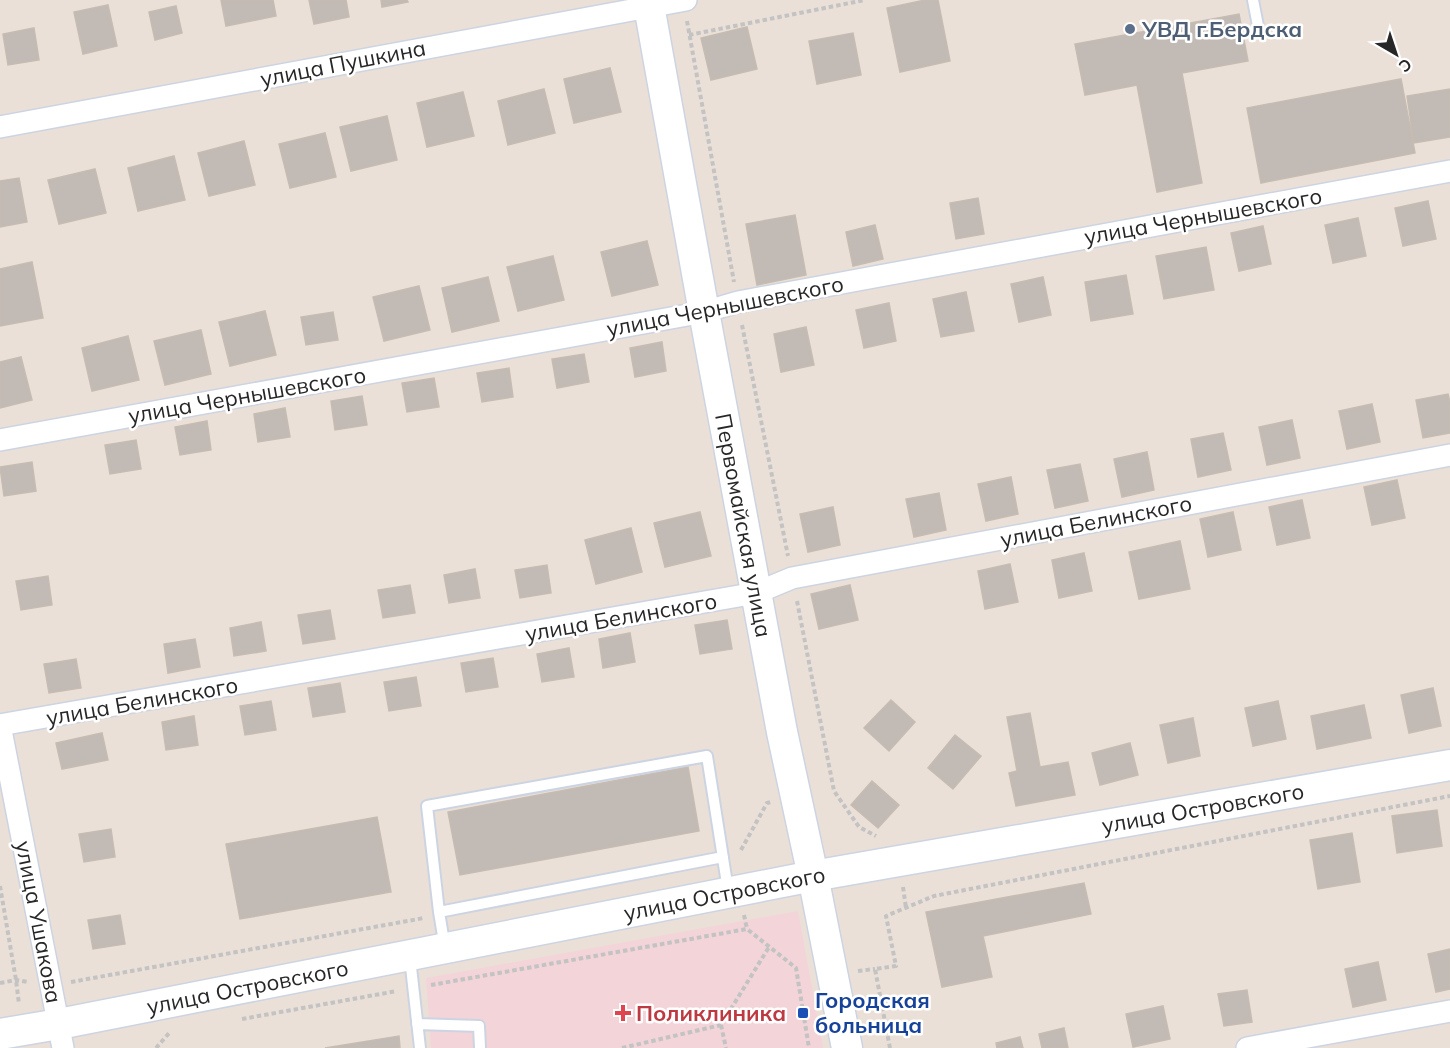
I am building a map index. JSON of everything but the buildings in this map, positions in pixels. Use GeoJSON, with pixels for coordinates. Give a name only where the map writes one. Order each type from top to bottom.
{"type":"FeatureCollection","features":[{"type":"Feature","properties":{"kind":"street","name":"улица Пушкина"},"geometry":{"type":"LineString","coordinates":[[0,127],[648,3],[684,0]]}},
{"type":"Feature","properties":{"kind":"street","name":"Первомайская улица"},"geometry":{"type":"LineString","coordinates":[[648,3],[782,732],[847,1048]]}},
{"type":"Feature","properties":{"kind":"street","name":"улица Чернышевского"},"geometry":{"type":"LineString","coordinates":[[0,440],[704,312],[738,302],[1450,171]]}},
{"type":"Feature","properties":{"kind":"street","name":"улица Белинского"},"geometry":{"type":"LineString","coordinates":[[0,725],[756,594],[792,578],[1450,455]]}},
{"type":"Feature","properties":{"kind":"street","name":"улица Ушакова"},"geometry":{"type":"LineString","coordinates":[[0,725],[61,1036]]}},
{"type":"Feature","properties":{"kind":"street","name":"улица Островского"},"geometry":{"type":"LineString","coordinates":[[11,1032],[61,1036],[410,955],[728,892],[1450,765]]}},
{"type":"Feature","properties":{"kind":"street"},"geometry":{"type":"LineString","coordinates":[[1247,1048],[1450,1011]]}},
{"type":"Feature","properties":{"kind":"lane"},"geometry":{"type":"LineString","coordinates":[[1253,0],[1259,31]]}},
{"type":"Feature","properties":{"kind":"lane"},"geometry":{"type":"LineString","coordinates":[[446,948],[439,912],[427,806],[707,756],[728,892]]}},
{"type":"Feature","properties":{"kind":"lane"},"geometry":{"type":"LineString","coordinates":[[439,912],[723,857]]}},
{"type":"Feature","properties":{"kind":"lane"},"geometry":{"type":"LineString","coordinates":[[410,955],[420,1048]]}},
{"type":"Feature","properties":{"kind":"lane"},"geometry":{"type":"LineString","coordinates":[[417,1024],[479,1026],[480,1048]]}},
{"type":"Feature","properties":{"kind":"path"},"geometry":{"type":"LineString","coordinates":[[684,0],[738,302],[834,791],[859,827],[878,838]]}},
{"type":"Feature","properties":{"kind":"path"},"geometry":{"type":"LineString","coordinates":[[689,35],[864,0]]}},
{"type":"Feature","properties":{"kind":"path"},"geometry":{"type":"LineString","coordinates":[[890,1048],[875,969],[896,966],[886,916],[934,896],[1450,796]]}},
{"type":"Feature","properties":{"kind":"path"},"geometry":{"type":"LineString","coordinates":[[0,886],[16,980],[11,1032]]}},
{"type":"Feature","properties":{"kind":"path"},"geometry":{"type":"LineString","coordinates":[[237,1020],[747,929],[796,968],[809,1048]]}},
{"type":"Feature","properties":{"kind":"path"},"geometry":{"type":"LineString","coordinates":[[726,1048],[721,1025],[769,947]]}},
{"type":"Feature","properties":{"kind":"path"},"geometry":{"type":"LineString","coordinates":[[622,1048],[721,1025]]}},
{"type":"Feature","properties":{"kind":"path"},"geometry":{"type":"LineString","coordinates":[[156,1048],[170,1032],[159,1034]]}},
{"type":"Feature","properties":{"kind":"shaded area","name":"Поликлиника"},"geometry":{"type":"Polygon","coordinates":[[[798,911],[823,1048],[431,1048],[426,978],[798,911]]]}},
{"type":"Feature","properties":{"kind":"place","name":"УВД г.Бердска"},"geometry":{"type":"Point","coordinates":[1130,29]}},
{"type":"Feature","properties":{"kind":"place","name":"Поликлиника"},"geometry":{"type":"Point","coordinates":[623,1013]}},
{"type":"Feature","properties":{"kind":"place","name":"Городская больница"},"geometry":{"type":"Point","coordinates":[803,1013]}}]}
